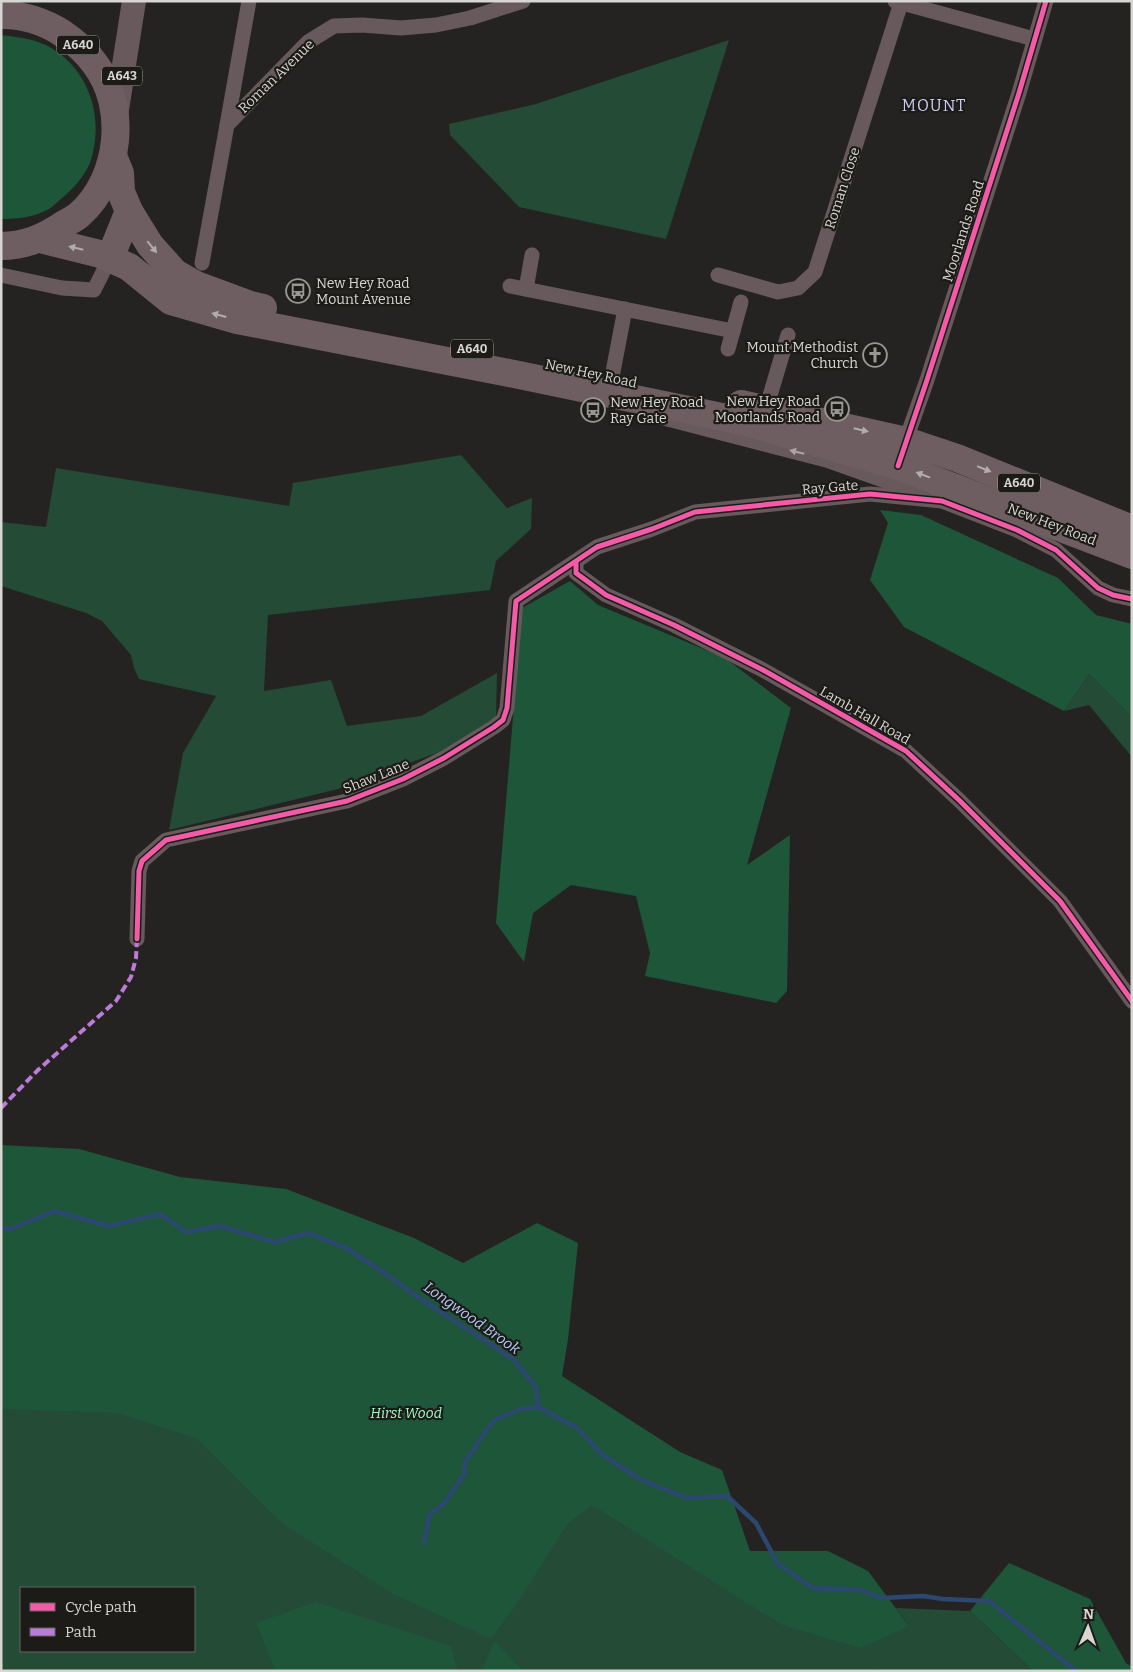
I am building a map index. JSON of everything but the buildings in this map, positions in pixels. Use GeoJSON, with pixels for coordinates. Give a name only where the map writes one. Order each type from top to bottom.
{"type":"FeatureCollection","features":[{"type":"Feature","properties":{"kind":"highway","name":"A640"},"geometry":{"type":"LineString","coordinates":[[1,15],[13,14],[49,25],[76,43],[96,65],[109,90],[115,118],[113,156],[105,180],[94,199],[80,214],[40,239],[11,246],[1,246]]}},
{"type":"Feature","properties":{"kind":"highway","name":"New Hey Road"},"geometry":{"type":"LineString","coordinates":[[113,156],[120,173],[121,192],[128,211],[150,245],[175,273],[196,285],[250,305],[766,409],[902,453],[1132,555]]}},
{"type":"Feature","properties":{"kind":"highway"},"geometry":{"type":"LineString","coordinates":[[110,258],[128,211]]}},
{"type":"Feature","properties":{"kind":"highway","name":"New Hey Road"},"geometry":{"type":"LineString","coordinates":[[40,239],[110,258],[129,267],[172,301],[237,320],[902,453],[965,462],[1132,529]]}},
{"type":"Feature","properties":{"kind":"main road","name":"A643"},"geometry":{"type":"LineString","coordinates":[[115,118],[134,1]]}},
{"type":"Feature","properties":{"kind":"street"},"geometry":{"type":"LineString","coordinates":[[227,125],[249,1]]}},
{"type":"Feature","properties":{"kind":"street","name":"Roman Avenue"},"geometry":{"type":"LineString","coordinates":[[202,263],[227,125],[308,42],[334,26],[362,25],[401,28],[436,25],[470,18],[523,1]]}},
{"type":"Feature","properties":{"kind":"street","name":"Moorlands Road"},"geometry":{"type":"LineString","coordinates":[[902,453],[936,354],[1019,93],[1046,1]]}},
{"type":"Feature","properties":{"kind":"street"},"geometry":{"type":"LineString","coordinates":[[898,2],[1034,39]]}},
{"type":"Feature","properties":{"kind":"street","name":"Roman Close"},"geometry":{"type":"LineString","coordinates":[[718,275],[778,292],[798,288],[816,272],[898,2]]}},
{"type":"Feature","properties":{"kind":"street"},"geometry":{"type":"LineString","coordinates":[[526,289],[532,255]]}},
{"type":"Feature","properties":{"kind":"street"},"geometry":{"type":"LineString","coordinates":[[1,275],[62,288],[94,290],[110,258]]}},
{"type":"Feature","properties":{"kind":"street"},"geometry":{"type":"LineString","coordinates":[[510,286],[733,331]]}},
{"type":"Feature","properties":{"kind":"street"},"geometry":{"type":"LineString","coordinates":[[728,349],[741,302]]}},
{"type":"Feature","properties":{"kind":"street"},"geometry":{"type":"LineString","coordinates":[[612,377],[625,309]]}},
{"type":"Feature","properties":{"kind":"street"},"geometry":{"type":"LineString","coordinates":[[766,409],[788,335]]}},
{"type":"Feature","properties":{"kind":"street","name":"New Hey Road"},"geometry":{"type":"LineString","coordinates":[[509,373],[653,416],[826,460],[942,501]]}},
{"type":"Feature","properties":{"kind":"street","name":"Ray Gate"},"geometry":{"type":"LineString","coordinates":[[576,562],[597,547],[696,512],[870,494],[942,501],[1017,530],[1056,550],[1098,588],[1113,595],[1132,599]]}},
{"type":"Feature","properties":{"kind":"street","name":"Shaw Lane"},"geometry":{"type":"LineString","coordinates":[[137,939],[139,871],[142,861],[166,840],[347,801],[403,779],[444,758],[503,720],[507,708],[516,601],[576,562]]}},
{"type":"Feature","properties":{"kind":"street","name":"Lamb Hall Road"},"geometry":{"type":"LineString","coordinates":[[576,562],[576,573],[606,595],[674,625],[763,670],[906,751],[960,801],[1060,901],[1132,1001]]}},
{"type":"Feature","properties":{"kind":"green space"},"geometry":{"type":"Polygon","coordinates":[[[1,35],[41,43],[66,59],[85,83],[91,98],[96,129],[95,144],[89,166],[70,191],[44,212],[26,217],[7,219],[1,219],[1,35]]]}},
{"type":"Feature","properties":{"kind":"green space"},"geometry":{"type":"Polygon","coordinates":[[[729,40],[666,239],[519,207],[450,135],[449,124],[536,104],[729,40]]]}},
{"type":"Feature","properties":{"kind":"green space"},"geometry":{"type":"Polygon","coordinates":[[[461,455],[507,508],[532,498],[531,529],[496,561],[490,590],[268,615],[264,691],[331,680],[347,726],[421,716],[497,673],[496,718],[445,750],[338,789],[169,830],[183,753],[216,696],[139,679],[131,655],[102,621],[86,613],[1,586],[1,522],[46,527],[56,468],[289,506],[293,483],[461,455]]]}},
{"type":"Feature","properties":{"kind":"green space"},"geometry":{"type":"Polygon","coordinates":[[[880,510],[921,515],[1058,578],[1096,615],[1132,624],[1132,717],[1089,674],[1064,711],[904,627],[870,580],[888,523],[880,510]]]}},
{"type":"Feature","properties":{"kind":"green space"},"geometry":{"type":"Polygon","coordinates":[[[570,581],[598,605],[725,658],[791,708],[747,865],[790,835],[787,991],[776,1003],[645,976],[650,953],[636,896],[571,885],[533,913],[524,962],[496,923],[522,608],[570,581]]]}},
{"type":"Feature","properties":{"kind":"green space"},"geometry":{"type":"Polygon","coordinates":[[[1089,674],[1132,717],[1132,757],[1089,705],[1064,711],[1089,674]]]}},
{"type":"Feature","properties":{"kind":"green space","name":"Hirst Wood"},"geometry":{"type":"Polygon","coordinates":[[[1,1145],[79,1149],[180,1177],[286,1189],[414,1238],[463,1263],[537,1223],[578,1243],[568,1339],[562,1376],[680,1452],[722,1470],[750,1551],[828,1551],[868,1571],[909,1626],[861,1648],[782,1625],[592,1505],[568,1523],[520,1599],[491,1639],[393,1594],[283,1524],[196,1438],[117,1413],[1,1409],[1,1145]]]}},
{"type":"Feature","properties":{"kind":"green space"},"geometry":{"type":"Polygon","coordinates":[[[1,1241],[619,1506],[909,1626],[896,1608],[970,1611],[1033,1671],[875,1671],[876,1669],[873,1671],[524,1671],[514,1661],[507,1671],[1,1671],[1,1241]]]}},
{"type":"Feature","properties":{"kind":"green space"},"geometry":{"type":"Polygon","coordinates":[[[1009,1563],[1090,1599],[1126,1663],[1132,1667],[1132,1671],[1033,1671],[970,1611],[1009,1563]]]}},
{"type":"Feature","properties":{"kind":"green space"},"geometry":{"type":"Polygon","coordinates":[[[316,1602],[451,1646],[458,1671],[276,1671],[256,1623],[316,1602]]]}},
{"type":"Feature","properties":{"kind":"green space"},"geometry":{"type":"Polygon","coordinates":[[[494,1641],[524,1671],[482,1671],[494,1641]]]}},
{"type":"Feature","properties":{"kind":"waterway","name":"Longwood Brook"},"geometry":{"type":"LineString","coordinates":[[1,1228],[10,1229],[54,1211],[109,1226],[160,1214],[186,1232],[219,1226],[275,1242],[308,1233],[344,1247],[513,1359],[535,1386],[538,1407],[577,1428],[603,1455],[641,1480],[687,1498],[727,1496],[756,1523],[778,1564],[813,1588],[860,1590],[881,1598],[923,1596],[989,1601],[1076,1671]]}},
{"type":"Feature","properties":{"kind":"waterway"},"geometry":{"type":"LineString","coordinates":[[424,1543],[429,1515],[444,1503],[464,1475],[465,1462],[489,1426],[496,1419],[521,1409],[538,1407]]}},
{"type":"Feature","properties":{"kind":"marked path"},"geometry":{"type":"LineString","coordinates":[[1,1108],[38,1070],[116,1001],[131,977],[136,958],[137,939]]}},
{"type":"Feature","properties":{"kind":"cycle path"},"geometry":{"type":"LineString","coordinates":[[898,466],[1019,93],[1046,1]]}},
{"type":"Feature","properties":{"kind":"cycle path"},"geometry":{"type":"LineString","coordinates":[[137,939],[139,871],[142,861],[166,840],[347,801],[403,779],[444,758],[494,727],[503,720],[507,708],[516,601],[597,547],[652,529],[695,512],[870,494],[942,501],[1017,530],[1056,550],[1098,588],[1113,595],[1132,599]]}},
{"type":"Feature","properties":{"kind":"cycle path"},"geometry":{"type":"LineString","coordinates":[[576,562],[576,573],[606,595],[674,625],[763,670],[906,751],[960,801],[1060,901],[1132,1001]]}},
{"type":"Feature","properties":{"kind":"place","name":"New Hey Road Mount Avenue"},"geometry":{"type":"Point","coordinates":[298,291]}},
{"type":"Feature","properties":{"kind":"place","name":"Mount Methodist Church"},"geometry":{"type":"Point","coordinates":[875,355]}},
{"type":"Feature","properties":{"kind":"place","name":"New Hey Road Moorlands Road"},"geometry":{"type":"Point","coordinates":[837,409]}},
{"type":"Feature","properties":{"kind":"place","name":"New Hey Road Ray Gate"},"geometry":{"type":"Point","coordinates":[593,410]}},
{"type":"Feature","properties":{"kind":"district","name":"MOUNT"},"geometry":{"type":"Point","coordinates":[934,105]}}]}
